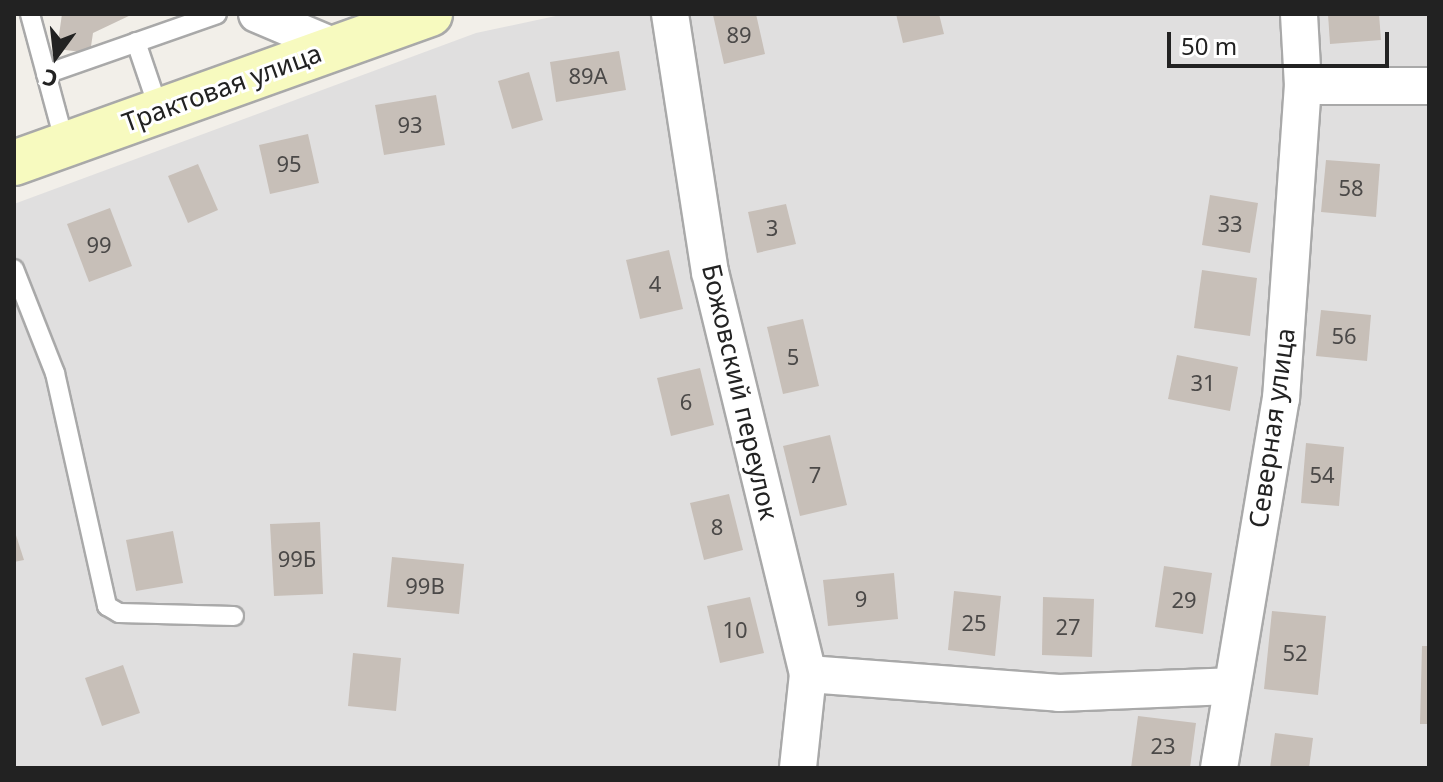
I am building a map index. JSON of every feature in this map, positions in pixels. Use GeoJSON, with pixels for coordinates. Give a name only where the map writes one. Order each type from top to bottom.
{"type":"FeatureCollection","features":[{"type":"Feature","properties":{"kind":"street"},"geometry":{"type":"LineString","coordinates":[[257,14],[335,47]]}},
{"type":"Feature","properties":{"kind":"street","name":"Божовский переулок"},"geometry":{"type":"LineString","coordinates":[[670,14],[710,272],[808,674],[798,768]]}},
{"type":"Feature","properties":{"kind":"street","name":"Северная улица"},"geometry":{"type":"LineString","coordinates":[[1219,768],[1230,686],[1281,399],[1303,86],[1299,14]]}},
{"type":"Feature","properties":{"kind":"street","name":"Трактовая улица"},"geometry":{"type":"LineString","coordinates":[[14,163],[411,18]]}},
{"type":"Feature","properties":{"kind":"street"},"geometry":{"type":"LineString","coordinates":[[1303,86],[1429,86]]}},
{"type":"Feature","properties":{"kind":"street"},"geometry":{"type":"LineString","coordinates":[[808,674],[1059,693],[1230,686]]}},
{"type":"Feature","properties":{"kind":"lane"},"geometry":{"type":"LineString","coordinates":[[30,14],[65,144]]}},
{"type":"Feature","properties":{"kind":"lane"},"geometry":{"type":"LineString","coordinates":[[46,74],[217,14]]}},
{"type":"Feature","properties":{"kind":"lane"},"geometry":{"type":"LineString","coordinates":[[136,42],[159,110]]}},
{"type":"Feature","properties":{"kind":"lane"},"geometry":{"type":"LineString","coordinates":[[14,269],[55,373],[107,606],[119,613],[234,616]]}},
{"type":"Feature","properties":{"kind":"shaded area"},"geometry":{"type":"Polygon","coordinates":[[[565,14],[1429,14],[1429,768],[14,768],[14,204],[476,33],[565,14]]]}},
{"type":"Feature","properties":{"kind":"building"},"geometry":{"type":"Polygon","coordinates":[[[62,14],[133,14],[93,33],[90,53],[57,49],[62,14]]]}},
{"type":"Feature","properties":{"kind":"building"},"geometry":{"type":"Polygon","coordinates":[[[756,14],[765,54],[724,64],[713,15],[756,14]]]}},
{"type":"Feature","properties":{"kind":"building"},"geometry":{"type":"Polygon","coordinates":[[[896,14],[939,14],[944,34],[903,43],[896,14]]]}},
{"type":"Feature","properties":{"kind":"building"},"geometry":{"type":"Polygon","coordinates":[[[1328,14],[1379,14],[1381,40],[1330,44],[1328,14]]]}},
{"type":"Feature","properties":{"kind":"building"},"geometry":{"type":"Polygon","coordinates":[[[619,51],[626,90],[556,102],[550,62],[619,51]]]}},
{"type":"Feature","properties":{"kind":"building"},"geometry":{"type":"Polygon","coordinates":[[[529,72],[543,120],[512,129],[498,81],[529,72]]]}},
{"type":"Feature","properties":{"kind":"building"},"geometry":{"type":"Polygon","coordinates":[[[436,95],[445,145],[384,155],[375,105],[436,95]]]}},
{"type":"Feature","properties":{"kind":"building"},"geometry":{"type":"Polygon","coordinates":[[[308,134],[319,183],[270,194],[259,145],[308,134]]]}},
{"type":"Feature","properties":{"kind":"building"},"geometry":{"type":"Polygon","coordinates":[[[1326,160],[1380,164],[1376,217],[1321,212],[1326,160]]]}},
{"type":"Feature","properties":{"kind":"building"},"geometry":{"type":"Polygon","coordinates":[[[198,164],[218,210],[188,223],[168,176],[198,164]]]}},
{"type":"Feature","properties":{"kind":"building"},"geometry":{"type":"Polygon","coordinates":[[[1210,195],[1258,203],[1250,253],[1202,245],[1210,195]]]}},
{"type":"Feature","properties":{"kind":"building"},"geometry":{"type":"Polygon","coordinates":[[[786,204],[796,244],[757,253],[748,212],[786,204]]]}},
{"type":"Feature","properties":{"kind":"building"},"geometry":{"type":"Polygon","coordinates":[[[110,208],[132,266],[89,282],[67,224],[110,208]]]}},
{"type":"Feature","properties":{"kind":"building"},"geometry":{"type":"Polygon","coordinates":[[[669,250],[683,309],[640,319],[626,260],[669,250]]]}},
{"type":"Feature","properties":{"kind":"building"},"geometry":{"type":"Polygon","coordinates":[[[1202,270],[1257,278],[1250,336],[1194,328],[1202,270]]]}},
{"type":"Feature","properties":{"kind":"building"},"geometry":{"type":"Polygon","coordinates":[[[1321,310],[1371,315],[1367,361],[1316,356],[1321,310]]]}},
{"type":"Feature","properties":{"kind":"building"},"geometry":{"type":"Polygon","coordinates":[[[803,319],[819,386],[783,394],[767,327],[803,319]]]}},
{"type":"Feature","properties":{"kind":"building"},"geometry":{"type":"Polygon","coordinates":[[[1177,355],[1238,367],[1230,411],[1168,399],[1177,355]]]}},
{"type":"Feature","properties":{"kind":"building"},"geometry":{"type":"Polygon","coordinates":[[[700,368],[714,425],[671,436],[657,378],[700,368]]]}},
{"type":"Feature","properties":{"kind":"building"},"geometry":{"type":"Polygon","coordinates":[[[830,435],[847,505],[800,516],[783,446],[830,435]]]}},
{"type":"Feature","properties":{"kind":"building"},"geometry":{"type":"Polygon","coordinates":[[[1306,443],[1344,447],[1339,506],[1301,503],[1306,443]]]}},
{"type":"Feature","properties":{"kind":"building"},"geometry":{"type":"Polygon","coordinates":[[[729,494],[743,550],[704,560],[690,503],[729,494]]]}},
{"type":"Feature","properties":{"kind":"building"},"geometry":{"type":"Polygon","coordinates":[[[320,522],[323,594],[274,596],[270,524],[320,522]]]}},
{"type":"Feature","properties":{"kind":"building"},"geometry":{"type":"Polygon","coordinates":[[[14,529],[24,560],[14,562],[14,529]]]}},
{"type":"Feature","properties":{"kind":"building"},"geometry":{"type":"Polygon","coordinates":[[[173,531],[183,583],[136,591],[126,540],[173,531]]]}},
{"type":"Feature","properties":{"kind":"building"},"geometry":{"type":"Polygon","coordinates":[[[392,557],[464,564],[459,614],[387,607],[392,557]]]}},
{"type":"Feature","properties":{"kind":"building"},"geometry":{"type":"Polygon","coordinates":[[[1164,566],[1212,573],[1203,634],[1155,627],[1164,566]]]}},
{"type":"Feature","properties":{"kind":"building"},"geometry":{"type":"Polygon","coordinates":[[[894,573],[898,619],[828,626],[823,580],[894,573]]]}},
{"type":"Feature","properties":{"kind":"building"},"geometry":{"type":"Polygon","coordinates":[[[954,591],[1001,596],[995,656],[948,650],[954,591]]]}},
{"type":"Feature","properties":{"kind":"building"},"geometry":{"type":"Polygon","coordinates":[[[750,597],[764,653],[720,663],[707,606],[750,597]]]}},
{"type":"Feature","properties":{"kind":"building"},"geometry":{"type":"Polygon","coordinates":[[[1043,597],[1094,599],[1092,657],[1042,655],[1043,597]]]}},
{"type":"Feature","properties":{"kind":"building"},"geometry":{"type":"Polygon","coordinates":[[[1272,611],[1326,616],[1318,695],[1264,689],[1272,611]]]}},
{"type":"Feature","properties":{"kind":"building"},"geometry":{"type":"Polygon","coordinates":[[[1422,646],[1429,646],[1429,724],[1420,724],[1422,646]]]}},
{"type":"Feature","properties":{"kind":"building"},"geometry":{"type":"Polygon","coordinates":[[[353,653],[401,658],[396,711],[348,706],[353,653]]]}},
{"type":"Feature","properties":{"kind":"building"},"geometry":{"type":"Polygon","coordinates":[[[123,665],[140,713],[102,726],[85,678],[123,665]]]}},
{"type":"Feature","properties":{"kind":"building"},"geometry":{"type":"Polygon","coordinates":[[[1138,716],[1196,723],[1190,768],[1131,768],[1138,716]]]}},
{"type":"Feature","properties":{"kind":"building"},"geometry":{"type":"Polygon","coordinates":[[[1275,733],[1313,738],[1309,768],[1270,768],[1275,733]]]}}]}
